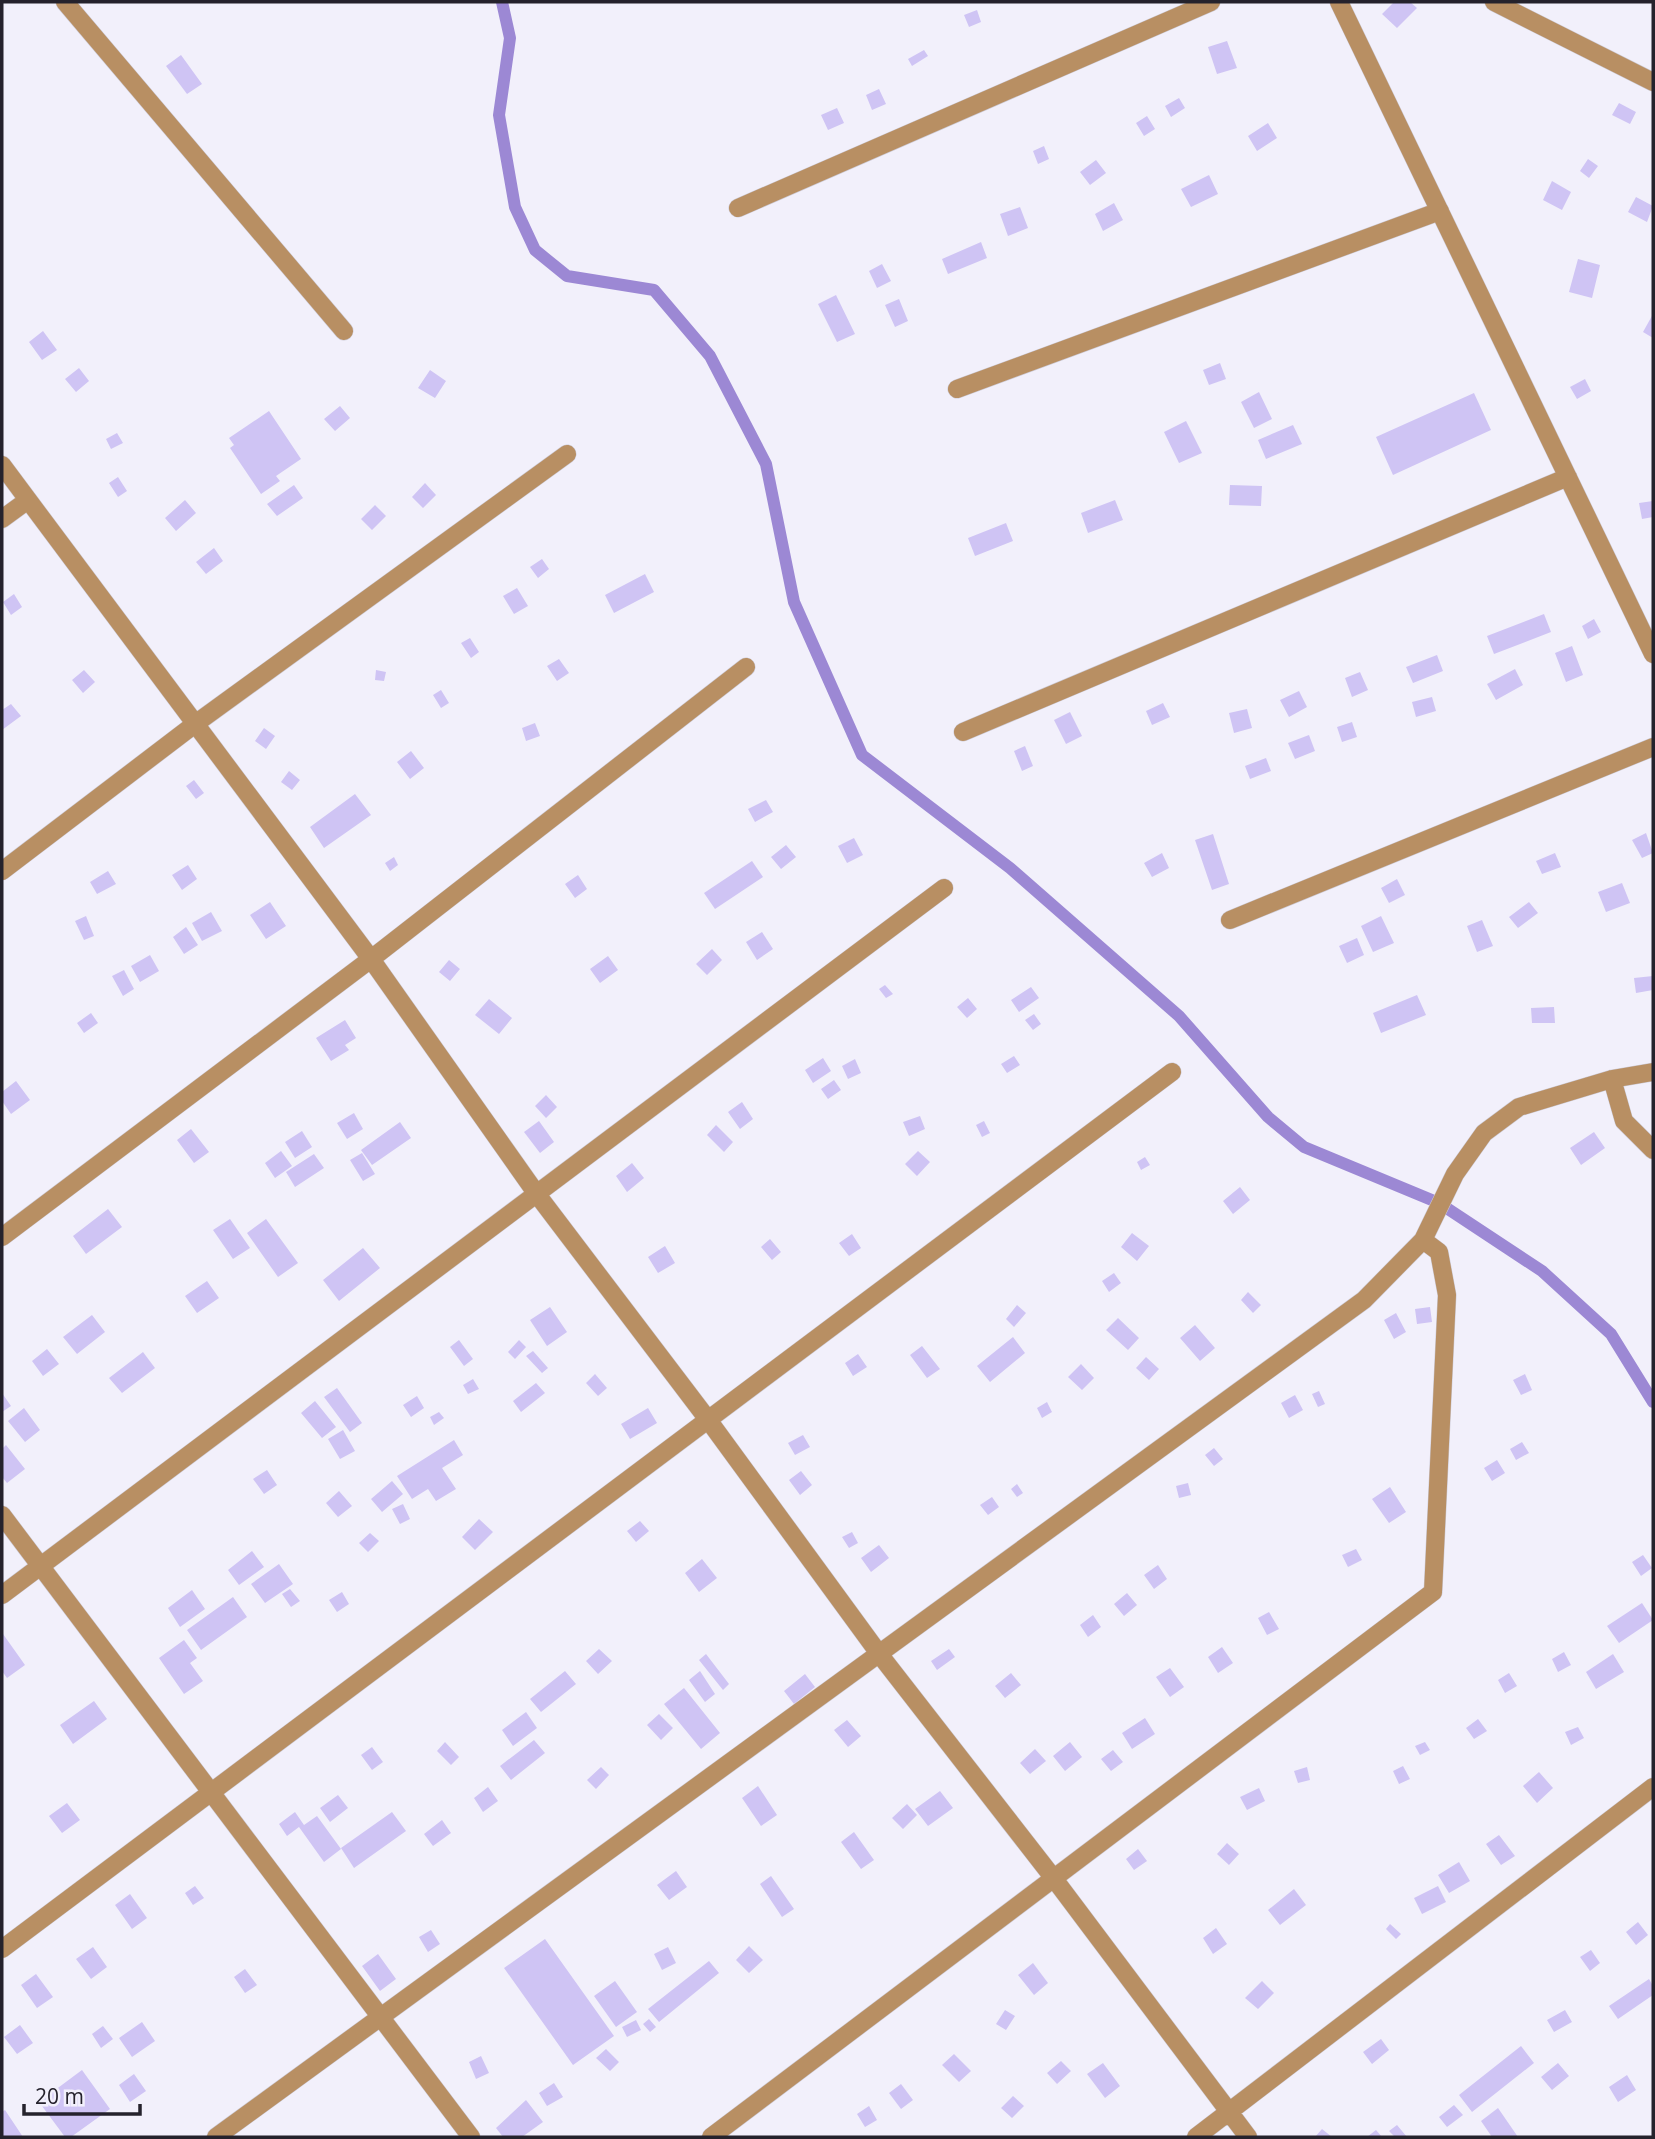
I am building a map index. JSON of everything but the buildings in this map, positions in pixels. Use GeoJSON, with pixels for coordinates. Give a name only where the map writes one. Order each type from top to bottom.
{"type":"FeatureCollection","features":[{"type":"Feature","properties":{"kind":"street"},"geometry":{"type":"LineString","coordinates":[[65,2],[344,331]]}},
{"type":"Feature","properties":{"kind":"street"},"geometry":{"type":"LineString","coordinates":[[738,208],[1211,2]]}},
{"type":"Feature","properties":{"kind":"street"},"geometry":{"type":"LineString","coordinates":[[1339,2],[1652,646]]}},
{"type":"Feature","properties":{"kind":"street"},"geometry":{"type":"LineString","coordinates":[[1494,2],[1653,82]]}},
{"type":"Feature","properties":{"kind":"street"},"geometry":{"type":"LineString","coordinates":[[957,389],[1440,211]]}},
{"type":"Feature","properties":{"kind":"street"},"geometry":{"type":"LineString","coordinates":[[2,871],[195,724],[567,454]]}},
{"type":"Feature","properties":{"kind":"street"},"geometry":{"type":"LineString","coordinates":[[2,466],[372,960],[536,1193],[709,1421],[880,1655],[1055,1880],[1248,2137]]}},
{"type":"Feature","properties":{"kind":"street"},"geometry":{"type":"LineString","coordinates":[[963,732],[1568,477]]}},
{"type":"Feature","properties":{"kind":"street"},"geometry":{"type":"LineString","coordinates":[[2,519],[28,500]]}},
{"type":"Feature","properties":{"kind":"street"},"geometry":{"type":"LineString","coordinates":[[2,1237],[372,960],[746,667]]}},
{"type":"Feature","properties":{"kind":"street"},"geometry":{"type":"LineString","coordinates":[[1230,920],[1653,747]]}},
{"type":"Feature","properties":{"kind":"street"},"geometry":{"type":"LineString","coordinates":[[2,1595],[944,888]]}},
{"type":"Feature","properties":{"kind":"street"},"geometry":{"type":"LineString","coordinates":[[2,1949],[1172,1072]]}},
{"type":"Feature","properties":{"kind":"street"},"geometry":{"type":"LineString","coordinates":[[216,2137],[1364,1300],[1423,1240],[1455,1174],[1484,1133],[1519,1107],[1612,1079],[1653,1072]]}},
{"type":"Feature","properties":{"kind":"street"},"geometry":{"type":"LineString","coordinates":[[1612,1079],[1624,1121],[1653,1150]]}},
{"type":"Feature","properties":{"kind":"street"},"geometry":{"type":"LineString","coordinates":[[711,2137],[1055,1880],[1433,1592],[1447,1295],[1439,1252],[1423,1240]]}},
{"type":"Feature","properties":{"kind":"street"},"geometry":{"type":"LineString","coordinates":[[2,1515],[471,2137]]}},
{"type":"Feature","properties":{"kind":"street"},"geometry":{"type":"LineString","coordinates":[[1196,2137],[1653,1787]]}},
{"type":"Feature","properties":{"kind":"waterway"},"geometry":{"type":"LineString","coordinates":[[502,2],[510,38],[499,115],[515,207],[535,250],[567,276],[654,290],[710,356],[766,464],[794,602],[862,755],[1010,868],[1179,1016],[1268,1117],[1304,1147],[1439,1203],[1542,1271],[1611,1334],[1653,1402]]}}]}
